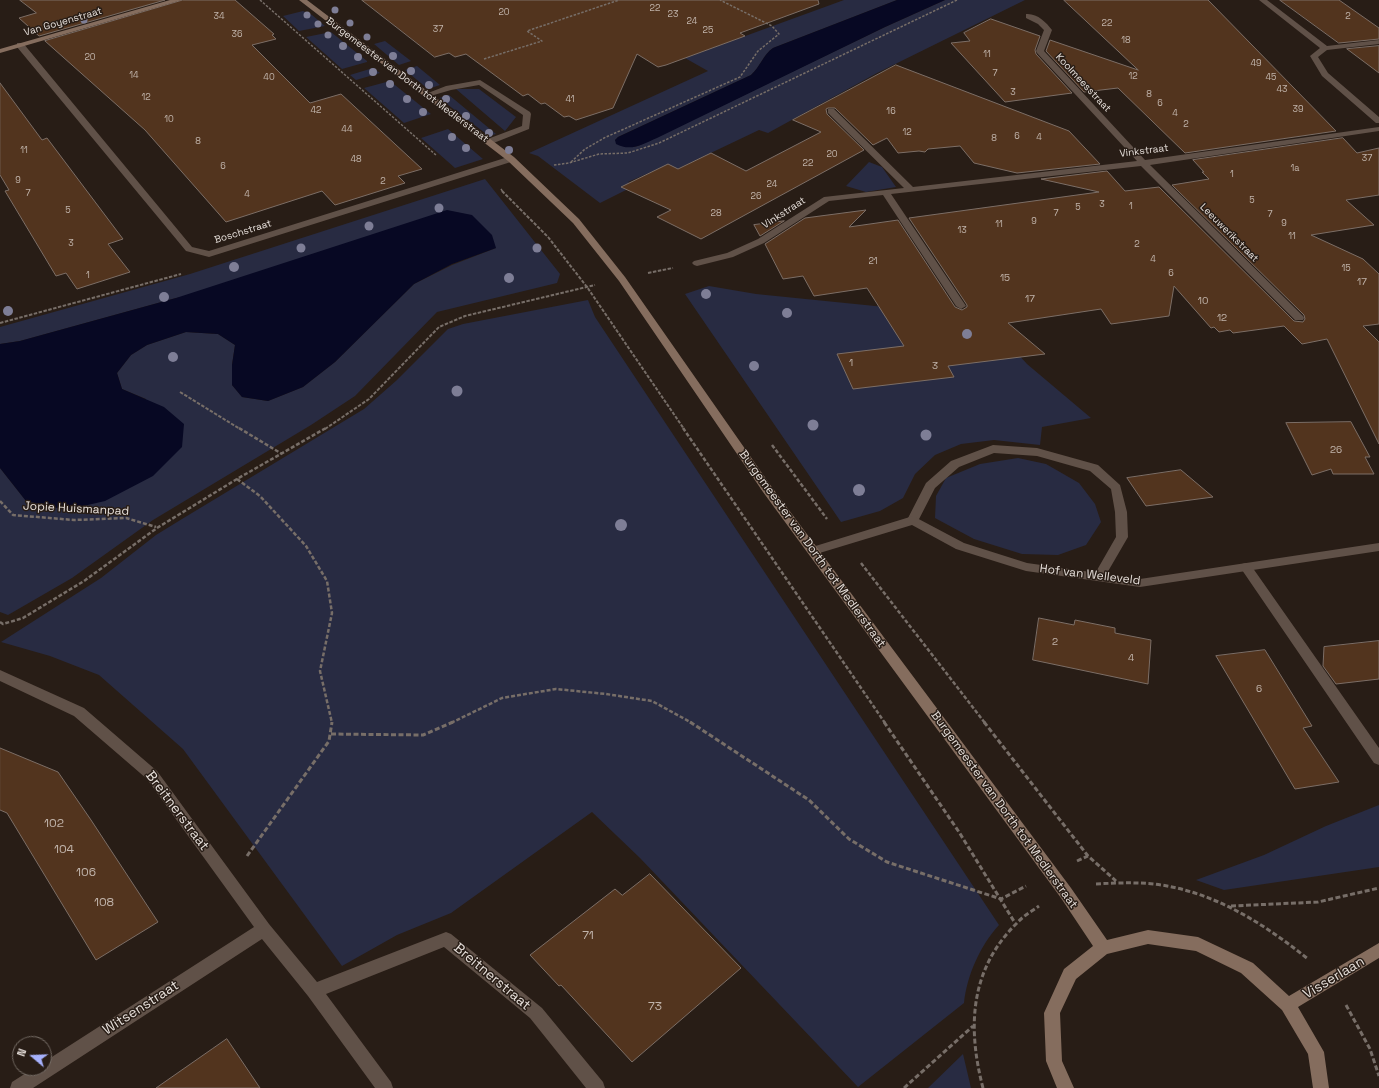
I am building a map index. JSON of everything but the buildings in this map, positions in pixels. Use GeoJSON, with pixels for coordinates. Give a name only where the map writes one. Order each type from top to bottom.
{"type":"FeatureCollection","features":[{"type":"Feature","properties":{"kind":"street","name":"Van Goyenstraat"},"geometry":{"type":"LineString","coordinates":[[0,51],[178,0]]}},
{"type":"Feature","properties":{"kind":"street","name":"Burgemeester van Dorth tot Medlerstraat"},"geometry":{"type":"LineString","coordinates":[[303,0],[488,142],[510,160],[576,221],[619,274],[762,482],[1050,872],[1103,948]]}},
{"type":"Feature","properties":{"kind":"street"},"geometry":{"type":"LineString","coordinates":[[1263,0],[1325,48]]}},
{"type":"Feature","properties":{"kind":"street","name":"Koolmeesstraat"},"geometry":{"type":"LineString","coordinates":[[1029,16],[1041,22],[1048,30],[1040,51],[1143,163]]}},
{"type":"Feature","properties":{"kind":"street"},"geometry":{"type":"LineString","coordinates":[[1379,42],[1325,48],[1314,56],[1325,74],[1379,121]]}},
{"type":"Feature","properties":{"kind":"street","name":"Boschstraat"},"geometry":{"type":"LineString","coordinates":[[20,45],[189,249],[209,254],[510,160]]}},
{"type":"Feature","properties":{"kind":"street"},"geometry":{"type":"LineString","coordinates":[[427,95],[449,88],[480,82],[527,114],[526,127],[488,142]]}},
{"type":"Feature","properties":{"kind":"street"},"geometry":{"type":"LineString","coordinates":[[831,111],[910,190]]}},
{"type":"Feature","properties":{"kind":"street","name":"Vinkstraat"},"geometry":{"type":"LineString","coordinates":[[697,263],[730,255],[761,242],[827,199],[1143,163],[1379,129]]}},
{"type":"Feature","properties":{"kind":"street","name":"Leeuwerikstraat"},"geometry":{"type":"LineString","coordinates":[[1143,163],[1299,318]]}},
{"type":"Feature","properties":{"kind":"street"},"geometry":{"type":"LineString","coordinates":[[886,192],[960,306]]}},
{"type":"Feature","properties":{"kind":"street"},"geometry":{"type":"LineString","coordinates":[[813,551],[913,520],[930,486],[955,464],[993,449],[1037,452],[1094,468],[1116,488],[1121,512],[1122,537],[1099,577]]}},
{"type":"Feature","properties":{"kind":"street","name":"Hof van Welleveld"},"geometry":{"type":"LineString","coordinates":[[913,520],[960,546],[1026,567],[1140,583],[1379,546]]}},
{"type":"Feature","properties":{"kind":"street"},"geometry":{"type":"LineString","coordinates":[[1246,567],[1379,759]]}},
{"type":"Feature","properties":{"kind":"street","name":"Breitnerstraat"},"geometry":{"type":"LineString","coordinates":[[0,675],[79,712],[152,775],[264,929],[314,991],[385,1088]]}},
{"type":"Feature","properties":{"kind":"street","name":"Witsenstraat"},"geometry":{"type":"LineString","coordinates":[[18,1088],[264,929]]}},
{"type":"Feature","properties":{"kind":"street"},"geometry":{"type":"LineString","coordinates":[[1066,1088],[1054,1061],[1052,1013],[1070,974],[1103,948],[1148,938],[1198,944],[1247,968],[1288,1005],[1316,1052],[1322,1088]]}},
{"type":"Feature","properties":{"kind":"street","name":"Breitnerstraat"},"geometry":{"type":"LineString","coordinates":[[314,991],[446,939],[536,1013],[597,1088]]}},
{"type":"Feature","properties":{"kind":"street","name":"Visserlaan"},"geometry":{"type":"LineString","coordinates":[[1288,1005],[1379,950]]}},
{"type":"Feature","properties":{"kind":"path"},"geometry":{"type":"LineString","coordinates":[[260,0],[458,176]]}},
{"type":"Feature","properties":{"kind":"path"},"geometry":{"type":"LineString","coordinates":[[483,59],[542,42],[527,32],[619,0]]}},
{"type":"Feature","properties":{"kind":"path"},"geometry":{"type":"LineString","coordinates":[[569,163],[586,149],[604,138],[740,77],[758,51],[779,34],[772,26],[720,0]]}},
{"type":"Feature","properties":{"kind":"path"},"geometry":{"type":"LineString","coordinates":[[550,164],[557,165],[569,163],[599,154],[628,154],[659,143],[957,0]]}},
{"type":"Feature","properties":{"kind":"path"},"geometry":{"type":"LineString","coordinates":[[510,160],[487,174],[548,237],[586,287],[960,832],[1015,923],[992,956],[983,973],[975,1003],[973,1026],[977,1066],[983,1088]]}},
{"type":"Feature","properties":{"kind":"path"},"geometry":{"type":"LineString","coordinates":[[0,323],[187,272],[209,254]]}},
{"type":"Feature","properties":{"kind":"path"},"geometry":{"type":"LineString","coordinates":[[0,622],[3,624],[23,618],[84,581],[157,528],[237,479],[324,429],[369,399],[439,327],[466,316],[586,287]]}},
{"type":"Feature","properties":{"kind":"path"},"geometry":{"type":"LineString","coordinates":[[180,392],[282,454]]}},
{"type":"Feature","properties":{"kind":"path"},"geometry":{"type":"LineString","coordinates":[[229,881],[329,741],[332,724],[320,670],[332,613],[327,582],[306,546],[260,496],[237,479]]}},
{"type":"Feature","properties":{"kind":"path","name":"Jopie Huismanpad"},"geometry":{"type":"LineString","coordinates":[[0,501],[13,515],[74,520],[126,518],[157,528]]}},
{"type":"Feature","properties":{"kind":"path"},"geometry":{"type":"LineString","coordinates":[[330,734],[423,735],[465,717],[502,698],[556,689],[606,694],[652,701],[692,723],[809,800],[848,839],[887,862],[1001,899],[1050,872],[1088,856]]}},
{"type":"Feature","properties":{"kind":"path"},"geometry":{"type":"LineString","coordinates":[[1229,906],[1318,902],[1379,888]]}},
{"type":"Feature","properties":{"kind":"path"},"geometry":{"type":"LineString","coordinates":[[904,1088],[973,1026]]}},
{"type":"Feature","properties":{"kind":"path"},"geometry":{"type":"LineString","coordinates":[[1377,1070],[1379,1065]]}},
{"type":"Feature","properties":{"kind":"shaded area"},"geometry":{"type":"Polygon","coordinates":[[[844,0],[897,0],[773,48],[751,75],[618,137],[615,140],[620,145],[625,147],[638,146],[885,27],[945,0],[1025,0],[877,73],[768,133],[759,130],[675,170],[665,166],[628,182],[634,186],[600,203],[538,156],[529,153],[708,71],[685,58],[844,0]]]}},
{"type":"Feature","properties":{"kind":"shaded area"},"geometry":{"type":"Polygon","coordinates":[[[897,0],[945,0],[885,27],[647,143],[632,147],[616,144],[615,140],[618,137],[751,75],[773,48],[897,0]]]}},
{"type":"Feature","properties":{"kind":"shaded area"},"geometry":{"type":"Polygon","coordinates":[[[303,11],[312,15],[325,26],[299,31],[283,16],[303,11]]]}},
{"type":"Feature","properties":{"kind":"shaded area"},"geometry":{"type":"Polygon","coordinates":[[[331,32],[367,62],[342,69],[306,37],[331,32]]]}},
{"type":"Feature","properties":{"kind":"shaded area"},"geometry":{"type":"Polygon","coordinates":[[[385,41],[411,61],[399,65],[374,44],[385,41]]]}},
{"type":"Feature","properties":{"kind":"shaded area"},"geometry":{"type":"Polygon","coordinates":[[[417,66],[440,85],[428,89],[405,70],[417,66]]]}},
{"type":"Feature","properties":{"kind":"shaded area"},"geometry":{"type":"Polygon","coordinates":[[[373,68],[380,73],[356,80],[350,75],[373,68]]]}},
{"type":"Feature","properties":{"kind":"shaded area"},"geometry":{"type":"Polygon","coordinates":[[[390,81],[431,114],[404,123],[364,88],[390,81]]]}},
{"type":"Feature","properties":{"kind":"shaded area"},"geometry":{"type":"Polygon","coordinates":[[[456,89],[479,89],[516,117],[505,131],[456,89]]]}},
{"type":"Feature","properties":{"kind":"shaded area"},"geometry":{"type":"Polygon","coordinates":[[[449,95],[496,134],[489,136],[439,98],[449,95]]]}},
{"type":"Feature","properties":{"kind":"shaded area"},"geometry":{"type":"Polygon","coordinates":[[[448,129],[483,159],[455,168],[421,138],[448,129]]]}},
{"type":"Feature","properties":{"kind":"shaded area"},"geometry":{"type":"Polygon","coordinates":[[[869,162],[882,167],[896,187],[866,192],[846,186],[869,162]]]}},
{"type":"Feature","properties":{"kind":"shaded area"},"geometry":{"type":"Polygon","coordinates":[[[485,179],[560,274],[557,283],[437,312],[355,396],[311,425],[153,520],[72,578],[8,615],[0,612],[0,468],[26,501],[146,399],[122,389],[117,373],[131,355],[147,345],[186,332],[218,334],[235,345],[232,365],[232,385],[242,397],[268,401],[303,387],[335,362],[414,284],[452,265],[496,248],[176,298],[20,341],[0,344],[0,327],[190,274],[485,179]]]}},
{"type":"Feature","properties":{"kind":"shaded area"},"geometry":{"type":"Polygon","coordinates":[[[447,210],[472,215],[492,235],[496,248],[452,264],[414,284],[335,362],[303,387],[268,401],[242,397],[232,385],[232,365],[235,345],[218,334],[186,332],[147,345],[131,355],[117,373],[122,389],[164,407],[184,424],[182,447],[153,476],[105,501],[66,510],[26,501],[0,468],[0,344],[20,341],[176,298],[447,210]]]}},
{"type":"Feature","properties":{"kind":"shaded area"},"geometry":{"type":"Polygon","coordinates":[[[709,286],[756,294],[984,317],[1027,364],[1091,418],[1042,427],[1040,445],[994,440],[961,444],[935,455],[915,474],[903,498],[880,511],[841,522],[685,294],[709,286]]]}},
{"type":"Feature","properties":{"kind":"shaded area"},"geometry":{"type":"Polygon","coordinates":[[[588,300],[595,317],[999,925],[980,952],[971,972],[964,1003],[858,1087],[640,858],[592,812],[451,913],[397,935],[342,966],[183,749],[99,675],[50,656],[1,642],[101,578],[156,535],[364,409],[397,380],[448,329],[463,324],[588,300]]]}},
{"type":"Feature","properties":{"kind":"shaded area"},"geometry":{"type":"Polygon","coordinates":[[[1018,458],[1046,464],[1079,483],[1095,504],[1101,522],[1086,545],[1058,555],[1022,554],[974,539],[935,518],[936,496],[946,478],[980,464],[1018,458]]]}},
{"type":"Feature","properties":{"kind":"shaded area"},"geometry":{"type":"Polygon","coordinates":[[[1379,805],[1379,867],[1224,890],[1196,880],[1264,855],[1326,826],[1379,805]]]}},
{"type":"Feature","properties":{"kind":"shaded area"},"geometry":{"type":"Polygon","coordinates":[[[963,1054],[971,1088],[928,1088],[963,1054]]]}}]}
